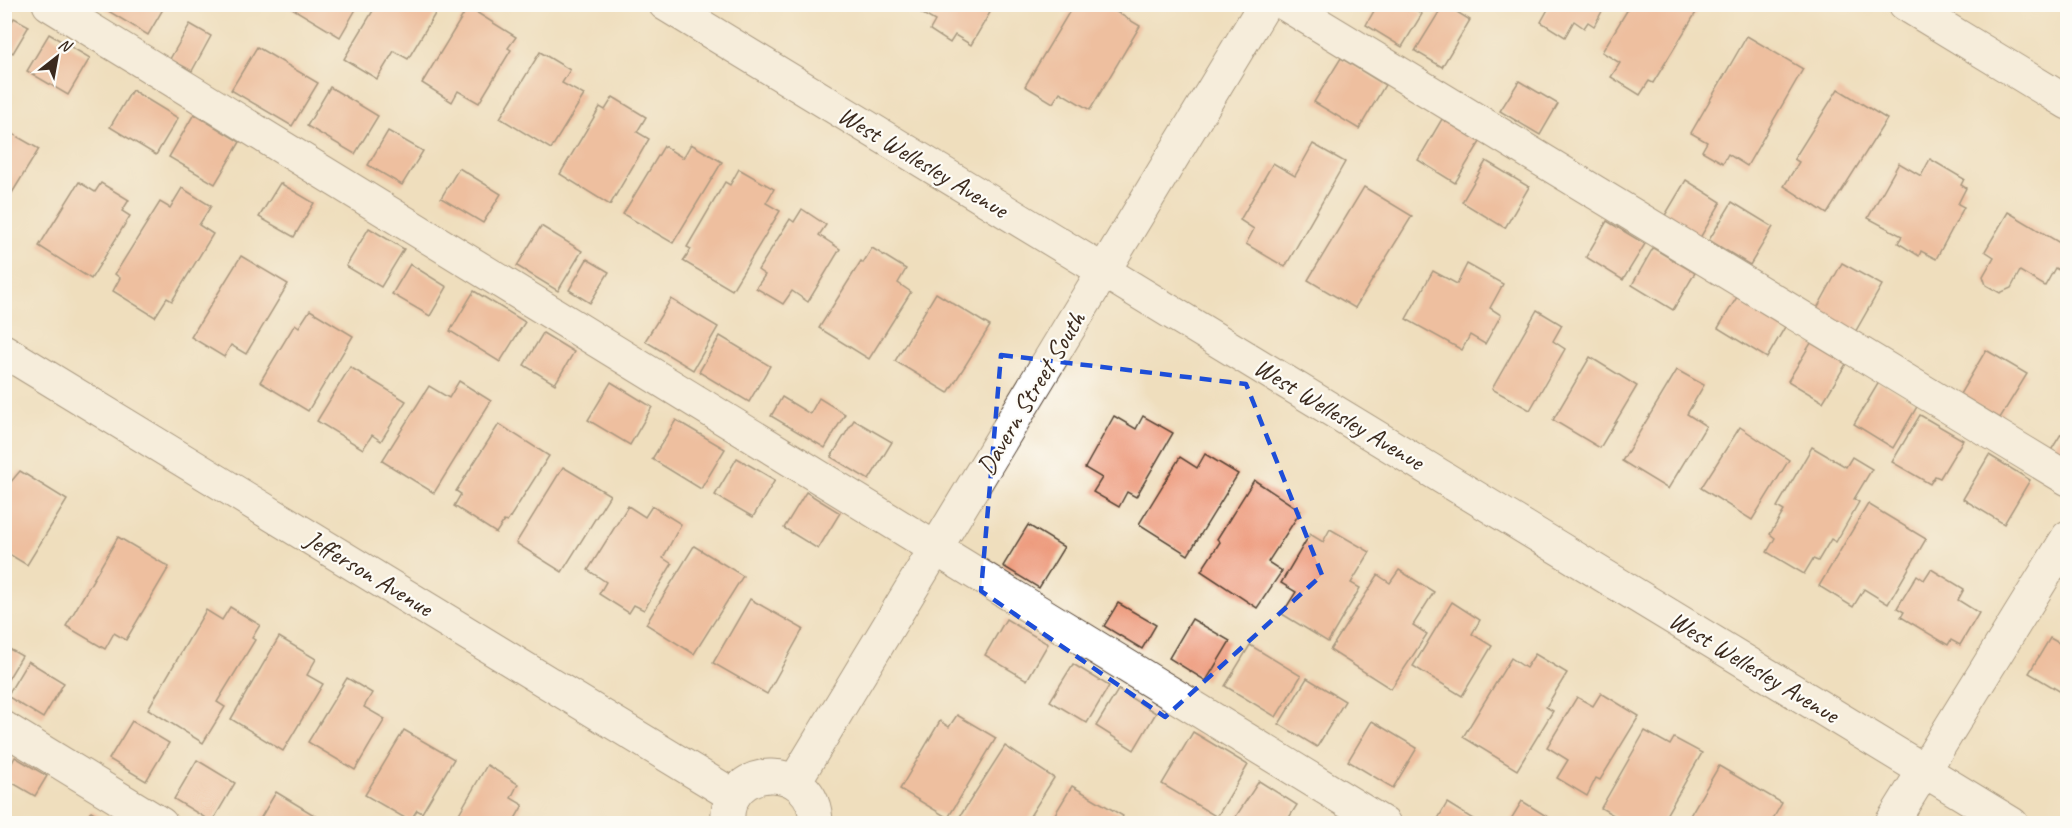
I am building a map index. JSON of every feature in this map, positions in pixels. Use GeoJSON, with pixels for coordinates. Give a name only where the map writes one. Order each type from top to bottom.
{"type":"FeatureCollection","features":[{"type":"Feature","properties":{"kind":"street"},"geometry":{"type":"LineString","coordinates":[[49,4],[936,551],[1384,824]]}},
{"type":"Feature","properties":{"kind":"street","name":"West Wellesley Avenue"},"geometry":{"type":"LineString","coordinates":[[665,4],[2012,824]]}},
{"type":"Feature","properties":{"kind":"street","name":"Davern Street South"},"geometry":{"type":"LineString","coordinates":[[795,781],[1265,4]]}},
{"type":"Feature","properties":{"kind":"street"},"geometry":{"type":"LineString","coordinates":[[1285,4],[2067,479]]}},
{"type":"Feature","properties":{"kind":"street"},"geometry":{"type":"LineString","coordinates":[[1905,4],[2067,103]]}},
{"type":"Feature","properties":{"kind":"street","name":"Jefferson Avenue"},"geometry":{"type":"LineString","coordinates":[[4,351],[731,810]]}},
{"type":"Feature","properties":{"kind":"street"},"geometry":{"type":"LineString","coordinates":[[1891,824],[2067,537]]}},
{"type":"Feature","properties":{"kind":"street"},"geometry":{"type":"LineString","coordinates":[[4,728],[161,824]]}},
{"type":"Feature","properties":{"kind":"street"},"geometry":{"type":"LineString","coordinates":[[731,810],[758,777],[773,774],[795,781],[811,797],[816,824]]}},
{"type":"Feature","properties":{"kind":"highlighted area"},"geometry":{"type":"Polygon","coordinates":[[[1001,355],[1246,384],[1322,575],[1165,717],[981,591],[1001,355]]]}},
{"type":"Feature","properties":{"kind":"building"},"geometry":{"type":"Polygon","coordinates":[[[108,4],[166,4],[148,35],[105,9],[108,4]]]}},
{"type":"Feature","properties":{"kind":"building"},"geometry":{"type":"Polygon","coordinates":[[[291,4],[359,4],[340,37],[290,7],[291,4]]]}},
{"type":"Feature","properties":{"kind":"building"},"geometry":{"type":"Polygon","coordinates":[[[377,4],[441,4],[408,59],[394,51],[377,79],[344,59],[377,4]]]}},
{"type":"Feature","properties":{"kind":"building"},"geometry":{"type":"Polygon","coordinates":[[[926,4],[995,4],[971,45],[955,35],[950,43],[930,30],[935,21],[921,13],[926,4]]]}},
{"type":"Feature","properties":{"kind":"building"},"geometry":{"type":"Polygon","coordinates":[[[1074,4],[1103,4],[1140,26],[1090,110],[1060,92],[1053,103],[1025,86],[1074,4]]]}},
{"type":"Feature","properties":{"kind":"building"},"geometry":{"type":"Polygon","coordinates":[[[1378,4],[1407,4],[1422,14],[1402,47],[1366,25],[1378,4]]]}},
{"type":"Feature","properties":{"kind":"building"},"geometry":{"type":"Polygon","coordinates":[[[1444,4],[1470,20],[1442,67],[1415,51],[1444,4]]]}},
{"type":"Feature","properties":{"kind":"building"},"geometry":{"type":"Polygon","coordinates":[[[1551,4],[1606,4],[1594,26],[1588,22],[1584,28],[1574,21],[1565,37],[1541,22],[1551,4]]]}},
{"type":"Feature","properties":{"kind":"building"},"geometry":{"type":"Polygon","coordinates":[[[1631,4],[1687,4],[1697,11],[1653,83],[1649,81],[1640,95],[1611,77],[1620,63],[1602,52],[1631,4]]]}},
{"type":"Feature","properties":{"kind":"building"},"geometry":{"type":"Polygon","coordinates":[[[468,7],[516,37],[508,48],[511,50],[479,103],[458,91],[452,102],[422,83],[468,7]]]}},
{"type":"Feature","properties":{"kind":"building"},"geometry":{"type":"Polygon","coordinates":[[[14,18],[29,26],[13,53],[4,48],[4,34],[14,18]]]}},
{"type":"Feature","properties":{"kind":"building"},"geometry":{"type":"Polygon","coordinates":[[[190,24],[211,36],[192,71],[170,59],[190,24]]]}},
{"type":"Feature","properties":{"kind":"building"},"geometry":{"type":"Polygon","coordinates":[[[49,34],[90,58],[68,95],[27,71],[49,34]]]}},
{"type":"Feature","properties":{"kind":"building"},"geometry":{"type":"Polygon","coordinates":[[[1747,36],[1803,69],[1747,166],[1728,154],[1723,163],[1702,151],[1707,142],[1691,133],[1747,36]]]}},
{"type":"Feature","properties":{"kind":"building"},"geometry":{"type":"Polygon","coordinates":[[[257,47],[318,83],[292,126],[231,90],[257,47]]]}},
{"type":"Feature","properties":{"kind":"building"},"geometry":{"type":"Polygon","coordinates":[[[540,52],[570,70],[562,83],[584,95],[551,149],[500,118],[540,52]]]}},
{"type":"Feature","properties":{"kind":"building"},"geometry":{"type":"Polygon","coordinates":[[[1341,58],[1385,85],[1359,129],[1314,102],[1341,58]]]}},
{"type":"Feature","properties":{"kind":"building"},"geometry":{"type":"Polygon","coordinates":[[[1519,81],[1558,104],[1540,135],[1500,111],[1519,81]]]}},
{"type":"Feature","properties":{"kind":"building"},"geometry":{"type":"Polygon","coordinates":[[[330,87],[378,116],[355,154],[307,126],[330,87]]]}},
{"type":"Feature","properties":{"kind":"building"},"geometry":{"type":"Polygon","coordinates":[[[1838,89],[1887,119],[1827,214],[1784,186],[1799,162],[1794,159],[1838,89]]]}},
{"type":"Feature","properties":{"kind":"building"},"geometry":{"type":"Polygon","coordinates":[[[132,90],[178,118],[156,155],[110,127],[132,90]]]}},
{"type":"Feature","properties":{"kind":"building"},"geometry":{"type":"Polygon","coordinates":[[[613,97],[646,117],[637,132],[649,139],[610,205],[560,174],[600,107],[605,110],[613,97]]]}},
{"type":"Feature","properties":{"kind":"building"},"geometry":{"type":"Polygon","coordinates":[[[194,114],[240,142],[215,184],[169,157],[194,114]]]}},
{"type":"Feature","properties":{"kind":"building"},"geometry":{"type":"Polygon","coordinates":[[[1442,119],[1480,142],[1455,183],[1418,160],[1442,119]]]}},
{"type":"Feature","properties":{"kind":"building"},"geometry":{"type":"Polygon","coordinates":[[[4,129],[39,149],[4,206],[4,129]]]}},
{"type":"Feature","properties":{"kind":"building"},"geometry":{"type":"Polygon","coordinates":[[[388,131],[423,151],[402,185],[368,165],[388,131]]]}},
{"type":"Feature","properties":{"kind":"building"},"geometry":{"type":"Polygon","coordinates":[[[691,144],[722,162],[673,243],[623,214],[664,146],[683,158],[691,144]]]}},
{"type":"Feature","properties":{"kind":"building"},"geometry":{"type":"Polygon","coordinates":[[[1313,144],[1345,162],[1285,267],[1246,244],[1254,229],[1240,220],[1273,163],[1295,176],[1313,144]]]}},
{"type":"Feature","properties":{"kind":"building"},"geometry":{"type":"Polygon","coordinates":[[[1930,159],[1964,179],[1961,185],[1966,188],[1958,204],[1964,207],[1936,259],[1921,251],[1919,256],[1898,243],[1902,236],[1868,218],[1899,163],[1921,176],[1930,159]]]}},
{"type":"Feature","properties":{"kind":"building"},"geometry":{"type":"Polygon","coordinates":[[[1486,161],[1529,187],[1505,228],[1462,202],[1486,161]]]}},
{"type":"Feature","properties":{"kind":"building"},"geometry":{"type":"Polygon","coordinates":[[[459,168],[501,194],[483,223],[441,198],[459,168]]]}},
{"type":"Feature","properties":{"kind":"building"},"geometry":{"type":"Polygon","coordinates":[[[739,169],[774,189],[766,203],[780,211],[732,290],[683,261],[691,249],[687,247],[725,182],[730,185],[739,169]]]}},
{"type":"Feature","properties":{"kind":"building"},"geometry":{"type":"Polygon","coordinates":[[[1686,180],[1721,202],[1700,238],[1664,217],[1686,180]]]}},
{"type":"Feature","properties":{"kind":"building"},"geometry":{"type":"Polygon","coordinates":[[[79,182],[95,192],[101,183],[129,200],[122,211],[130,216],[91,279],[39,246],[79,182]]]}},
{"type":"Feature","properties":{"kind":"building"},"geometry":{"type":"Polygon","coordinates":[[[280,183],[314,203],[294,237],[259,217],[280,183]]]}},
{"type":"Feature","properties":{"kind":"building"},"geometry":{"type":"Polygon","coordinates":[[[1364,187],[1412,216],[1355,308],[1308,280],[1364,187]]]}},
{"type":"Feature","properties":{"kind":"building"},"geometry":{"type":"Polygon","coordinates":[[[182,188],[211,206],[199,225],[213,234],[172,301],[167,298],[155,317],[113,291],[120,278],[115,274],[160,202],[170,208],[182,188]]]}},
{"type":"Feature","properties":{"kind":"building"},"geometry":{"type":"Polygon","coordinates":[[[1732,202],[1773,227],[1750,265],[1709,240],[1732,202]]]}},
{"type":"Feature","properties":{"kind":"building"},"geometry":{"type":"Polygon","coordinates":[[[802,209],[826,225],[819,235],[840,249],[808,302],[792,291],[783,304],[756,288],[765,275],[758,270],[790,219],[794,222],[802,209]]]}},
{"type":"Feature","properties":{"kind":"building"},"geometry":{"type":"Polygon","coordinates":[[[2008,212],[2065,246],[2063,250],[2068,253],[2068,275],[2055,268],[2045,286],[2020,271],[2011,288],[2000,293],[1986,285],[1983,276],[1994,257],[1985,251],[2008,212]]]}},
{"type":"Feature","properties":{"kind":"building"},"geometry":{"type":"Polygon","coordinates":[[[1607,221],[1645,244],[1623,280],[1586,257],[1607,221]]]}},
{"type":"Feature","properties":{"kind":"building"},"geometry":{"type":"Polygon","coordinates":[[[541,226],[582,251],[558,291],[517,266],[541,226]]]}},
{"type":"Feature","properties":{"kind":"building"},"geometry":{"type":"Polygon","coordinates":[[[369,228],[404,249],[381,287],[346,266],[369,228]]]}},
{"type":"Feature","properties":{"kind":"building"},"geometry":{"type":"Polygon","coordinates":[[[872,248],[906,269],[898,283],[911,292],[869,359],[819,328],[861,261],[863,263],[872,248]]]}},
{"type":"Feature","properties":{"kind":"building"},"geometry":{"type":"Polygon","coordinates":[[[1653,248],[1695,273],[1673,310],[1632,285],[1653,248]]]}},
{"type":"Feature","properties":{"kind":"building"},"geometry":{"type":"Polygon","coordinates":[[[241,256],[288,284],[246,354],[231,345],[224,357],[191,337],[241,256]]]}},
{"type":"Feature","properties":{"kind":"building"},"geometry":{"type":"Polygon","coordinates":[[[587,259],[609,272],[590,303],[569,290],[587,259]]]}},
{"type":"Feature","properties":{"kind":"building"},"geometry":{"type":"Polygon","coordinates":[[[1842,263],[1882,285],[1854,334],[1815,312],[1842,263]]]}},
{"type":"Feature","properties":{"kind":"building"},"geometry":{"type":"Polygon","coordinates":[[[410,264],[447,287],[430,316],[392,294],[410,264]]]}},
{"type":"Feature","properties":{"kind":"building"},"geometry":{"type":"Polygon","coordinates":[[[1467,264],[1503,284],[1490,308],[1501,315],[1485,344],[1470,335],[1462,350],[1406,319],[1433,271],[1457,284],[1467,264]]]}},
{"type":"Feature","properties":{"kind":"building"},"geometry":{"type":"Polygon","coordinates":[[[474,291],[525,322],[500,362],[450,331],[474,291]]]}},
{"type":"Feature","properties":{"kind":"building"},"geometry":{"type":"Polygon","coordinates":[[[936,293],[990,326],[948,393],[895,361],[936,293]]]}},
{"type":"Feature","properties":{"kind":"building"},"geometry":{"type":"Polygon","coordinates":[[[1737,297],[1785,327],[1767,358],[1718,328],[1737,297]]]}},
{"type":"Feature","properties":{"kind":"building"},"geometry":{"type":"Polygon","coordinates":[[[671,299],[718,327],[693,370],[645,341],[671,299]]]}},
{"type":"Feature","properties":{"kind":"building"},"geometry":{"type":"Polygon","coordinates":[[[310,310],[353,336],[308,411],[260,382],[295,324],[299,327],[310,310]]]}},
{"type":"Feature","properties":{"kind":"building"},"geometry":{"type":"Polygon","coordinates":[[[1537,310],[1562,325],[1553,341],[1565,349],[1530,410],[1492,389],[1537,310]]]}},
{"type":"Feature","properties":{"kind":"building"},"geometry":{"type":"Polygon","coordinates":[[[543,333],[574,352],[555,384],[524,365],[543,333]]]}},
{"type":"Feature","properties":{"kind":"building"},"geometry":{"type":"Polygon","coordinates":[[[720,336],[770,366],[749,402],[699,372],[720,336]]]}},
{"type":"Feature","properties":{"kind":"building"},"geometry":{"type":"Polygon","coordinates":[[[1811,343],[1846,364],[1823,402],[1788,381],[1811,343]]]}},
{"type":"Feature","properties":{"kind":"building"},"geometry":{"type":"Polygon","coordinates":[[[1986,350],[2027,374],[2000,418],[1960,394],[1986,350]]]}},
{"type":"Feature","properties":{"kind":"building"},"geometry":{"type":"Polygon","coordinates":[[[1590,357],[1637,386],[1600,448],[1553,420],[1590,357]]]}},
{"type":"Feature","properties":{"kind":"building"},"geometry":{"type":"Polygon","coordinates":[[[350,367],[406,401],[381,441],[372,435],[363,449],[317,421],[350,367]]]}},
{"type":"Feature","properties":{"kind":"building"},"geometry":{"type":"Polygon","coordinates":[[[1677,370],[1704,385],[1687,414],[1706,426],[1668,489],[1622,461],[1677,370]]]}},
{"type":"Feature","properties":{"kind":"building"},"geometry":{"type":"Polygon","coordinates":[[[459,381],[491,401],[434,493],[382,461],[429,386],[449,398],[459,381]]]}},
{"type":"Feature","properties":{"kind":"building"},"geometry":{"type":"Polygon","coordinates":[[[611,382],[652,407],[630,445],[588,420],[611,382]]]}},
{"type":"Feature","properties":{"kind":"building"},"geometry":{"type":"Polygon","coordinates":[[[1879,382],[1918,405],[1893,448],[1854,424],[1879,382]]]}},
{"type":"Feature","properties":{"kind":"building"},"geometry":{"type":"Polygon","coordinates":[[[782,397],[810,414],[819,398],[845,414],[825,448],[771,416],[782,397]]]}},
{"type":"Feature","properties":{"kind":"building"},"geometry":{"type":"Polygon","coordinates":[[[1920,415],[1963,440],[1940,478],[1935,476],[1930,484],[1892,462],[1920,415]]]}},
{"type":"Feature","properties":{"kind":"building"},"geometry":{"type":"Polygon","coordinates":[[[1114,416],[1136,429],[1143,416],[1173,433],[1136,497],[1127,492],[1119,507],[1093,492],[1102,478],[1085,468],[1114,416]]]}},
{"type":"Feature","properties":{"kind":"building"},"geometry":{"type":"Polygon","coordinates":[[[676,420],[725,449],[701,489],[652,459],[676,420]]]}},
{"type":"Feature","properties":{"kind":"building"},"geometry":{"type":"Polygon","coordinates":[[[854,420],[892,442],[869,480],[831,457],[854,420]]]}},
{"type":"Feature","properties":{"kind":"building"},"geometry":{"type":"Polygon","coordinates":[[[499,424],[549,456],[507,522],[504,521],[496,533],[454,506],[461,494],[456,491],[499,424]]]}},
{"type":"Feature","properties":{"kind":"building"},"geometry":{"type":"Polygon","coordinates":[[[1740,427],[1789,460],[1752,520],[1701,488],[1740,427]]]}},
{"type":"Feature","properties":{"kind":"building"},"geometry":{"type":"Polygon","coordinates":[[[2061,434],[2068,438],[2068,463],[2050,452],[2061,434]]]}},
{"type":"Feature","properties":{"kind":"building"},"geometry":{"type":"Polygon","coordinates":[[[1812,447],[1846,467],[1852,457],[1872,469],[1854,499],[1859,502],[1836,542],[1831,539],[1818,561],[1813,559],[1804,574],[1767,552],[1775,538],[1770,534],[1784,511],[1777,507],[1812,447]]]}},
{"type":"Feature","properties":{"kind":"building"},"geometry":{"type":"Polygon","coordinates":[[[1205,454],[1238,474],[1188,555],[1139,524],[1180,457],[1197,468],[1205,454]]]}},
{"type":"Feature","properties":{"kind":"building"},"geometry":{"type":"Polygon","coordinates":[[[1989,455],[2030,480],[2004,524],[1963,499],[1989,455]]]}},
{"type":"Feature","properties":{"kind":"building"},"geometry":{"type":"Polygon","coordinates":[[[737,458],[775,480],[753,517],[715,495],[737,458]]]}},
{"type":"Feature","properties":{"kind":"building"},"geometry":{"type":"Polygon","coordinates":[[[563,467],[610,495],[562,572],[516,543],[563,467]]]}},
{"type":"Feature","properties":{"kind":"building"},"geometry":{"type":"Polygon","coordinates":[[[20,471],[67,500],[27,565],[4,551],[4,490],[20,471]]]}},
{"type":"Feature","properties":{"kind":"building"},"geometry":{"type":"Polygon","coordinates":[[[1254,480],[1301,511],[1268,562],[1282,571],[1257,608],[1201,571],[1220,542],[1217,539],[1254,480]]]}},
{"type":"Feature","properties":{"kind":"building"},"geometry":{"type":"Polygon","coordinates":[[[806,492],[840,513],[818,549],[784,528],[806,492]]]}},
{"type":"Feature","properties":{"kind":"building"},"geometry":{"type":"Polygon","coordinates":[[[1868,504],[1926,539],[1888,604],[1864,589],[1853,607],[1819,586],[1868,504]]]}},
{"type":"Feature","properties":{"kind":"building"},"geometry":{"type":"Polygon","coordinates":[[[628,506],[645,517],[652,506],[681,524],[663,558],[672,564],[644,610],[634,605],[629,613],[599,594],[606,582],[588,570],[628,506]]]}},
{"type":"Feature","properties":{"kind":"building"},"geometry":{"type":"Polygon","coordinates":[[[1028,525],[1064,547],[1039,588],[1003,566],[1028,525]]]}},
{"type":"Feature","properties":{"kind":"building"},"geometry":{"type":"Polygon","coordinates":[[[1330,529],[1370,552],[1351,583],[1360,588],[1328,642],[1282,614],[1296,592],[1281,583],[1310,534],[1323,542],[1330,529]]]}},
{"type":"Feature","properties":{"kind":"building"},"geometry":{"type":"Polygon","coordinates":[[[118,537],[169,567],[126,640],[114,633],[105,649],[66,626],[118,537]]]}},
{"type":"Feature","properties":{"kind":"building"},"geometry":{"type":"Polygon","coordinates":[[[694,546],[743,576],[694,654],[646,624],[694,546]]]}},
{"type":"Feature","properties":{"kind":"building"},"geometry":{"type":"Polygon","coordinates":[[[1931,569],[1964,589],[1958,600],[1979,613],[1960,645],[1951,640],[1948,645],[1901,617],[1904,612],[1897,608],[1917,575],[1924,580],[1931,569]]]}},
{"type":"Feature","properties":{"kind":"building"},"geometry":{"type":"Polygon","coordinates":[[[1399,570],[1434,592],[1413,625],[1427,634],[1391,689],[1330,650],[1378,575],[1390,583],[1399,570]]]}},
{"type":"Feature","properties":{"kind":"building"},"geometry":{"type":"Polygon","coordinates":[[[750,599],[803,629],[767,694],[713,663],[750,599]]]}},
{"type":"Feature","properties":{"kind":"building"},"geometry":{"type":"Polygon","coordinates":[[[1452,602],[1480,620],[1472,634],[1492,646],[1462,696],[1413,666],[1452,602]]]}},
{"type":"Feature","properties":{"kind":"building"},"geometry":{"type":"Polygon","coordinates":[[[1118,603],[1156,625],[1142,649],[1104,626],[1118,603]]]}},
{"type":"Feature","properties":{"kind":"building"},"geometry":{"type":"Polygon","coordinates":[[[230,607],[260,625],[252,638],[255,640],[217,702],[225,707],[203,743],[148,709],[206,610],[222,620],[230,607]]]}},
{"type":"Feature","properties":{"kind":"building"},"geometry":{"type":"Polygon","coordinates":[[[1006,619],[1048,644],[1027,680],[985,655],[1006,619]]]}},
{"type":"Feature","properties":{"kind":"building"},"geometry":{"type":"Polygon","coordinates":[[[1192,619],[1230,641],[1206,681],[1169,658],[1192,619]]]}},
{"type":"Feature","properties":{"kind":"building"},"geometry":{"type":"Polygon","coordinates":[[[279,637],[316,659],[307,675],[323,684],[283,751],[231,719],[279,637]]]}},
{"type":"Feature","properties":{"kind":"building"},"geometry":{"type":"Polygon","coordinates":[[[2050,638],[2068,648],[2066,695],[2029,673],[2050,638]]]}},
{"type":"Feature","properties":{"kind":"building"},"geometry":{"type":"Polygon","coordinates":[[[1250,645],[1301,676],[1276,717],[1225,686],[1250,645]]]}},
{"type":"Feature","properties":{"kind":"building"},"geometry":{"type":"Polygon","coordinates":[[[4,646],[22,656],[4,686],[4,646]]]}},
{"type":"Feature","properties":{"kind":"building"},"geometry":{"type":"Polygon","coordinates":[[[1535,654],[1567,673],[1546,707],[1553,711],[1517,770],[1463,737],[1511,658],[1526,668],[1535,654]]]}},
{"type":"Feature","properties":{"kind":"building"},"geometry":{"type":"Polygon","coordinates":[[[28,661],[64,683],[43,718],[7,696],[28,661]]]}},
{"type":"Feature","properties":{"kind":"building"},"geometry":{"type":"Polygon","coordinates":[[[1073,664],[1109,686],[1087,723],[1050,701],[1073,664]]]}},
{"type":"Feature","properties":{"kind":"building"},"geometry":{"type":"Polygon","coordinates":[[[347,678],[372,693],[364,707],[385,719],[355,770],[308,742],[347,678]]]}},
{"type":"Feature","properties":{"kind":"building"},"geometry":{"type":"Polygon","coordinates":[[[1307,678],[1345,701],[1317,747],[1279,724],[1307,678]]]}},
{"type":"Feature","properties":{"kind":"building"},"geometry":{"type":"Polygon","coordinates":[[[1118,690],[1156,713],[1134,750],[1096,726],[1118,690]]]}},
{"type":"Feature","properties":{"kind":"building"},"geometry":{"type":"Polygon","coordinates":[[[1601,693],[1639,716],[1600,780],[1596,778],[1587,796],[1557,778],[1568,760],[1547,747],[1577,697],[1593,706],[1601,693]]]}},
{"type":"Feature","properties":{"kind":"building"},"geometry":{"type":"Polygon","coordinates":[[[957,715],[996,738],[948,818],[900,789],[940,721],[949,727],[957,715]]]}},
{"type":"Feature","properties":{"kind":"building"},"geometry":{"type":"Polygon","coordinates":[[[132,721],[169,743],[146,781],[109,759],[132,721]]]}},
{"type":"Feature","properties":{"kind":"building"},"geometry":{"type":"Polygon","coordinates":[[[1372,721],[1417,748],[1393,788],[1348,761],[1372,721]]]}},
{"type":"Feature","properties":{"kind":"building"},"geometry":{"type":"Polygon","coordinates":[[[404,730],[454,759],[422,813],[417,810],[410,821],[365,795],[404,730]]]}},
{"type":"Feature","properties":{"kind":"building"},"geometry":{"type":"Polygon","coordinates":[[[1645,731],[1670,745],[1674,738],[1702,753],[1661,824],[1629,824],[1601,808],[1645,731]]]}},
{"type":"Feature","properties":{"kind":"building"},"geometry":{"type":"Polygon","coordinates":[[[1193,732],[1248,765],[1217,817],[1162,784],[1193,732]]]}},
{"type":"Feature","properties":{"kind":"building"},"geometry":{"type":"Polygon","coordinates":[[[1005,746],[1054,778],[1025,824],[960,824],[957,821],[1005,746]]]}},
{"type":"Feature","properties":{"kind":"building"},"geometry":{"type":"Polygon","coordinates":[[[15,757],[47,776],[35,796],[4,778],[15,757]]]}},
{"type":"Feature","properties":{"kind":"building"},"geometry":{"type":"Polygon","coordinates":[[[197,760],[235,783],[212,822],[174,799],[197,760]]]}},
{"type":"Feature","properties":{"kind":"building"},"geometry":{"type":"Polygon","coordinates":[[[487,765],[518,784],[511,798],[523,805],[512,824],[453,824],[487,765]]]}},
{"type":"Feature","properties":{"kind":"building"},"geometry":{"type":"Polygon","coordinates":[[[1719,766],[1782,803],[1770,824],[1685,824],[1719,766]]]}},
{"type":"Feature","properties":{"kind":"building"},"geometry":{"type":"Polygon","coordinates":[[[1259,781],[1297,805],[1285,824],[1226,824],[1229,818],[1233,821],[1259,781]]]}},
{"type":"Feature","properties":{"kind":"building"},"geometry":{"type":"Polygon","coordinates":[[[1072,786],[1123,816],[1119,824],[1049,824],[1072,786]]]}},
{"type":"Feature","properties":{"kind":"building"},"geometry":{"type":"Polygon","coordinates":[[[276,792],[329,824],[257,824],[276,792]]]}},
{"type":"Feature","properties":{"kind":"building"},"geometry":{"type":"Polygon","coordinates":[[[1522,801],[1559,824],[1508,824],[1522,801]]]}},
{"type":"Feature","properties":{"kind":"building"},"geometry":{"type":"Polygon","coordinates":[[[1447,803],[1481,824],[1435,824],[1447,803]]]}},
{"type":"Feature","properties":{"kind":"building"},"geometry":{"type":"Polygon","coordinates":[[[91,811],[112,824],[83,824],[91,811]]]}}]}
